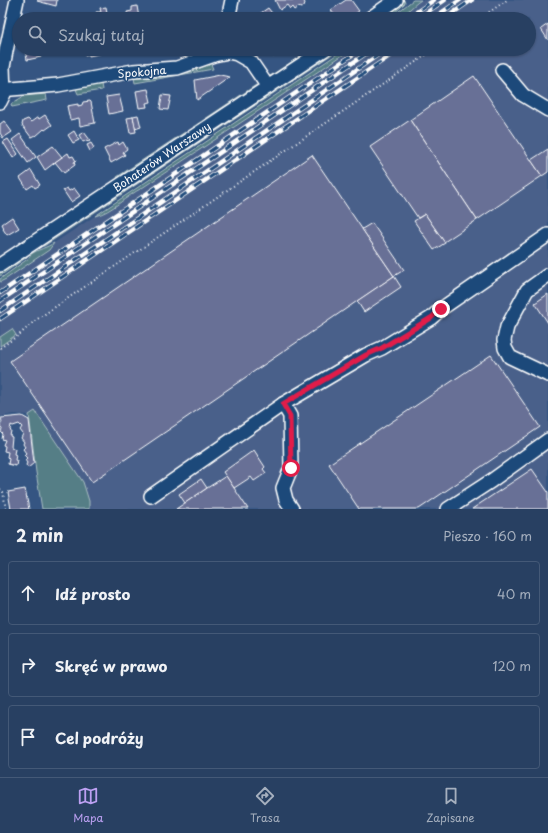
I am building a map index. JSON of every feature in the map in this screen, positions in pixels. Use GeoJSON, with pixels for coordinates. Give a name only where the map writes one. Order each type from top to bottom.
{"type":"FeatureCollection","features":[{"type":"Feature","properties":{"kind":"street"},"geometry":{"type":"LineString","coordinates":[[14,12],[17,0]]}},
{"type":"Feature","properties":{"kind":"street"},"geometry":{"type":"LineString","coordinates":[[229,12],[232,0]]}},
{"type":"Feature","properties":{"kind":"street"},"geometry":{"type":"LineString","coordinates":[[379,12],[396,0]]}},
{"type":"Feature","properties":{"kind":"street"},"geometry":{"type":"LineString","coordinates":[[0,102],[3,97],[2,90],[4,67],[12,23]]}},
{"type":"Feature","properties":{"kind":"street","name":"Spokojna"},"geometry":{"type":"LineString","coordinates":[[2,90],[58,86],[133,71],[177,68],[211,56]]}},
{"type":"Feature","properties":{"kind":"street","name":"Spokojna"},"geometry":{"type":"LineString","coordinates":[[240,56],[251,62],[268,87]]}},
{"type":"Feature","properties":{"kind":"street","name":"Bohaterów Warszawy"},"geometry":{"type":"LineString","coordinates":[[0,265],[314,56]]}},
{"type":"Feature","properties":{"kind":"street"},"geometry":{"type":"LineString","coordinates":[[502,70],[523,95],[548,110]]}},
{"type":"Feature","properties":{"kind":"street"},"geometry":{"type":"LineString","coordinates":[[151,496],[283,404],[366,355],[382,348],[431,318],[441,309],[548,235]]}},
{"type":"Feature","properties":{"kind":"street"},"geometry":{"type":"LineString","coordinates":[[548,275],[527,290],[507,327],[504,340],[505,348],[510,357],[548,375]]}},
{"type":"Feature","properties":{"kind":"street"},"geometry":{"type":"LineString","coordinates":[[283,404],[290,416],[291,468],[283,488],[286,500],[292,509]]}},
{"type":"Feature","properties":{"kind":"street"},"geometry":{"type":"LineString","coordinates":[[448,509],[491,481],[548,440]]}},
{"type":"Feature","properties":{"kind":"path"},"geometry":{"type":"LineString","coordinates":[[489,12],[507,0]]}},
{"type":"Feature","properties":{"kind":"path"},"geometry":{"type":"LineString","coordinates":[[0,348],[48,311],[425,56]]}},
{"type":"Feature","properties":{"kind":"path"},"geometry":{"type":"LineString","coordinates":[[0,489],[3,492],[6,509]]}},
{"type":"Feature","properties":{"kind":"shaded area"},"geometry":{"type":"Polygon","coordinates":[[[421,0],[548,0],[548,509],[74,509],[71,482],[29,415],[13,414],[0,417],[0,282],[49,250],[54,243],[142,188],[341,56],[536,56],[536,12],[407,12],[412,6],[421,0]]]}},
{"type":"Feature","properties":{"kind":"green space"},"geometry":{"type":"Polygon","coordinates":[[[404,0],[405,3],[395,12],[388,12],[404,0]]]}},
{"type":"Feature","properties":{"kind":"green space"},"geometry":{"type":"Polygon","coordinates":[[[413,0],[421,0],[407,12],[398,12],[413,0]]]}},
{"type":"Feature","properties":{"kind":"green space"},"geometry":{"type":"Polygon","coordinates":[[[300,56],[306,56],[273,76],[270,76],[300,56]]]}},
{"type":"Feature","properties":{"kind":"green space"},"geometry":{"type":"Polygon","coordinates":[[[323,56],[329,56],[44,246],[39,246],[323,56]]]}},
{"type":"Feature","properties":{"kind":"green space"},"geometry":{"type":"Polygon","coordinates":[[[335,56],[341,56],[107,211],[95,216],[335,56]]]}},
{"type":"Feature","properties":{"kind":"green space"},"geometry":{"type":"Polygon","coordinates":[[[211,64],[213,69],[135,83],[134,78],[165,77],[187,73],[211,64]]]}},
{"type":"Feature","properties":{"kind":"green space"},"geometry":{"type":"Polygon","coordinates":[[[101,84],[102,90],[78,94],[76,89],[101,84]]]}},
{"type":"Feature","properties":{"kind":"green space"},"geometry":{"type":"Polygon","coordinates":[[[256,85],[258,86],[196,129],[193,127],[256,85]]]}},
{"type":"Feature","properties":{"kind":"green space"},"geometry":{"type":"Polygon","coordinates":[[[46,94],[47,100],[12,107],[11,104],[24,96],[46,94]]]}},
{"type":"Feature","properties":{"kind":"green space"},"geometry":{"type":"Polygon","coordinates":[[[185,132],[186,136],[118,179],[117,177],[185,132]]]}},
{"type":"Feature","properties":{"kind":"green space"},"geometry":{"type":"Polygon","coordinates":[[[54,243],[49,250],[0,282],[0,279],[29,258],[31,254],[54,243]]]}},
{"type":"Feature","properties":{"kind":"green space"},"geometry":{"type":"Polygon","coordinates":[[[28,254],[27,257],[0,276],[0,271],[28,254]]]}},
{"type":"Feature","properties":{"kind":"green space"},"geometry":{"type":"Polygon","coordinates":[[[12,329],[16,335],[0,346],[0,337],[12,329]]]}},
{"type":"Feature","properties":{"kind":"green space"},"geometry":{"type":"Polygon","coordinates":[[[35,411],[83,482],[89,501],[89,509],[42,509],[29,415],[35,411]]]}},
{"type":"Feature","properties":{"kind":"building"},"geometry":{"type":"Polygon","coordinates":[[[57,0],[56,6],[37,1],[57,0]]]}},
{"type":"Feature","properties":{"kind":"building"},"geometry":{"type":"Polygon","coordinates":[[[275,0],[303,0],[305,3],[301,8],[298,7],[294,10],[292,7],[290,9],[287,5],[280,10],[275,0]]]}},
{"type":"Feature","properties":{"kind":"building"},"geometry":{"type":"Polygon","coordinates":[[[346,0],[351,0],[359,11],[332,12],[331,10],[346,0]]]}},
{"type":"Feature","properties":{"kind":"building"},"geometry":{"type":"Polygon","coordinates":[[[137,6],[138,12],[127,12],[132,11],[132,7],[137,6]]]}},
{"type":"Feature","properties":{"kind":"building"},"geometry":{"type":"Polygon","coordinates":[[[106,7],[107,12],[101,12],[100,8],[106,7]]]}},
{"type":"Feature","properties":{"kind":"building"},"geometry":{"type":"Polygon","coordinates":[[[268,8],[271,12],[262,12],[268,8]]]}},
{"type":"Feature","properties":{"kind":"building"},"geometry":{"type":"Polygon","coordinates":[[[548,24],[548,40],[541,29],[548,24]]]}},
{"type":"Feature","properties":{"kind":"building"},"geometry":{"type":"Polygon","coordinates":[[[26,56],[41,56],[41,57],[27,60],[26,56]]]}},
{"type":"Feature","properties":{"kind":"building"},"geometry":{"type":"Polygon","coordinates":[[[220,75],[230,77],[197,100],[195,80],[220,75]]]}},
{"type":"Feature","properties":{"kind":"building"},"geometry":{"type":"Polygon","coordinates":[[[474,76],[542,176],[477,220],[410,120],[474,76]]]}},
{"type":"Feature","properties":{"kind":"building"},"geometry":{"type":"Polygon","coordinates":[[[148,89],[151,102],[146,103],[147,107],[139,108],[136,91],[148,89]]]}},
{"type":"Feature","properties":{"kind":"building"},"geometry":{"type":"Polygon","coordinates":[[[119,95],[123,111],[109,114],[106,97],[119,95]]]}},
{"type":"Feature","properties":{"kind":"building"},"geometry":{"type":"Polygon","coordinates":[[[162,95],[171,96],[168,110],[160,109],[162,95]]]}},
{"type":"Feature","properties":{"kind":"building"},"geometry":{"type":"Polygon","coordinates":[[[90,101],[95,123],[80,126],[79,118],[70,120],[67,106],[78,104],[78,106],[82,105],[83,102],[90,101]]]}},
{"type":"Feature","properties":{"kind":"building"},"geometry":{"type":"Polygon","coordinates":[[[45,115],[52,125],[45,130],[44,129],[36,136],[31,137],[22,125],[23,121],[28,119],[31,122],[38,117],[39,119],[45,115]]]}},
{"type":"Feature","properties":{"kind":"building"},"geometry":{"type":"Polygon","coordinates":[[[138,115],[141,127],[135,129],[133,116],[138,115]]]}},
{"type":"Feature","properties":{"kind":"building"},"geometry":{"type":"Polygon","coordinates":[[[133,117],[136,132],[130,133],[127,118],[133,117]]]}},
{"type":"Feature","properties":{"kind":"building"},"geometry":{"type":"Polygon","coordinates":[[[410,120],[477,220],[444,242],[425,214],[418,218],[370,147],[410,120]]]}},
{"type":"Feature","properties":{"kind":"building"},"geometry":{"type":"Polygon","coordinates":[[[4,121],[12,132],[3,138],[0,133],[0,124],[4,121]]]}},
{"type":"Feature","properties":{"kind":"building"},"geometry":{"type":"Polygon","coordinates":[[[74,131],[79,140],[73,143],[68,135],[74,131]]]}},
{"type":"Feature","properties":{"kind":"building"},"geometry":{"type":"Polygon","coordinates":[[[84,132],[90,140],[83,142],[79,135],[84,132]]]}},
{"type":"Feature","properties":{"kind":"building"},"geometry":{"type":"Polygon","coordinates":[[[20,134],[36,157],[28,163],[12,140],[20,134]]]}},
{"type":"Feature","properties":{"kind":"building"},"geometry":{"type":"Polygon","coordinates":[[[8,139],[18,154],[13,158],[3,142],[8,139]]]}},
{"type":"Feature","properties":{"kind":"building"},"geometry":{"type":"Polygon","coordinates":[[[118,142],[119,145],[123,142],[127,149],[123,152],[125,155],[111,163],[104,149],[118,142]]]}},
{"type":"Feature","properties":{"kind":"building"},"geometry":{"type":"Polygon","coordinates":[[[91,143],[94,148],[90,151],[87,145],[91,143]]]}},
{"type":"Feature","properties":{"kind":"building"},"geometry":{"type":"Polygon","coordinates":[[[53,146],[62,157],[45,170],[37,157],[53,146]]]}},
{"type":"Feature","properties":{"kind":"building"},"geometry":{"type":"Polygon","coordinates":[[[548,149],[548,172],[542,176],[531,160],[548,149]]]}},
{"type":"Feature","properties":{"kind":"building"},"geometry":{"type":"Polygon","coordinates":[[[68,153],[70,157],[73,156],[76,161],[74,162],[75,165],[64,173],[55,162],[68,153]]]}},
{"type":"Feature","properties":{"kind":"building"},"geometry":{"type":"Polygon","coordinates":[[[312,155],[394,276],[92,482],[10,361],[312,155]]]}},
{"type":"Feature","properties":{"kind":"building"},"geometry":{"type":"Polygon","coordinates":[[[31,170],[40,185],[35,188],[33,185],[27,189],[20,178],[31,170]]]}},
{"type":"Feature","properties":{"kind":"building"},"geometry":{"type":"Polygon","coordinates":[[[67,188],[69,191],[74,188],[80,196],[71,202],[63,190],[67,188]]]}},
{"type":"Feature","properties":{"kind":"building"},"geometry":{"type":"Polygon","coordinates":[[[425,214],[445,243],[434,250],[414,221],[425,214]]]}},
{"type":"Feature","properties":{"kind":"building"},"geometry":{"type":"Polygon","coordinates":[[[12,217],[19,228],[7,235],[2,224],[12,217]]]}},
{"type":"Feature","properties":{"kind":"building"},"geometry":{"type":"Polygon","coordinates":[[[372,223],[404,270],[394,276],[362,229],[372,223]]]}},
{"type":"Feature","properties":{"kind":"building"},"geometry":{"type":"Polygon","coordinates":[[[394,276],[401,287],[364,312],[357,301],[394,276]]]}},
{"type":"Feature","properties":{"kind":"building"},"geometry":{"type":"Polygon","coordinates":[[[548,294],[548,323],[535,303],[548,294]]]}},
{"type":"Feature","properties":{"kind":"building"},"geometry":{"type":"Polygon","coordinates":[[[491,355],[540,427],[419,509],[359,509],[329,464],[491,355]]]}},
{"type":"Feature","properties":{"kind":"building"},"geometry":{"type":"Polygon","coordinates":[[[22,416],[29,420],[34,463],[28,468],[25,460],[27,458],[24,455],[26,453],[23,449],[25,447],[23,444],[24,442],[21,438],[23,434],[20,430],[22,427],[19,424],[13,426],[11,425],[10,430],[10,436],[12,437],[11,447],[15,449],[15,460],[17,461],[16,466],[8,464],[8,452],[4,451],[5,446],[3,445],[5,440],[2,439],[3,434],[0,426],[2,422],[1,418],[22,416]]]}},
{"type":"Feature","properties":{"kind":"building"},"geometry":{"type":"Polygon","coordinates":[[[254,450],[265,467],[263,469],[266,473],[254,481],[251,477],[234,488],[223,472],[254,450]]]}},
{"type":"Feature","properties":{"kind":"building"},"geometry":{"type":"Polygon","coordinates":[[[532,469],[548,492],[548,509],[472,509],[532,469]]]}},
{"type":"Feature","properties":{"kind":"building"},"geometry":{"type":"Polygon","coordinates":[[[226,476],[248,509],[176,509],[207,488],[226,476]]]}},
{"type":"Feature","properties":{"kind":"building"},"geometry":{"type":"Polygon","coordinates":[[[201,479],[207,488],[185,503],[179,494],[201,479]]]}},
{"type":"Feature","properties":{"kind":"building"},"geometry":{"type":"Polygon","coordinates":[[[25,489],[29,509],[11,509],[8,492],[25,489]]]}},
{"type":"Feature","properties":{"kind":"railway"},"geometry":{"type":"LineString","coordinates":[[416,12],[434,0]]}},
{"type":"Feature","properties":{"kind":"railway"},"geometry":{"type":"LineString","coordinates":[[427,12],[445,0]]}},
{"type":"Feature","properties":{"kind":"railway"},"geometry":{"type":"LineString","coordinates":[[442,12],[460,0]]}},
{"type":"Feature","properties":{"kind":"railway"},"geometry":{"type":"LineString","coordinates":[[454,12],[472,0]]}},
{"type":"Feature","properties":{"kind":"railway"},"geometry":{"type":"LineString","coordinates":[[0,293],[351,56]]}},
{"type":"Feature","properties":{"kind":"railway"},"geometry":{"type":"LineString","coordinates":[[0,301],[363,56]]}},
{"type":"Feature","properties":{"kind":"railway"},"geometry":{"type":"LineString","coordinates":[[0,311],[377,56]]}},
{"type":"Feature","properties":{"kind":"railway"},"geometry":{"type":"LineString","coordinates":[[0,319],[390,56]]}},
{"type":"Feature","properties":{"kind":"route"},"geometry":{"type":"LineString","coordinates":[[291,468],[290,416],[283,404],[366,355],[382,348],[431,318],[441,309]]}}]}
